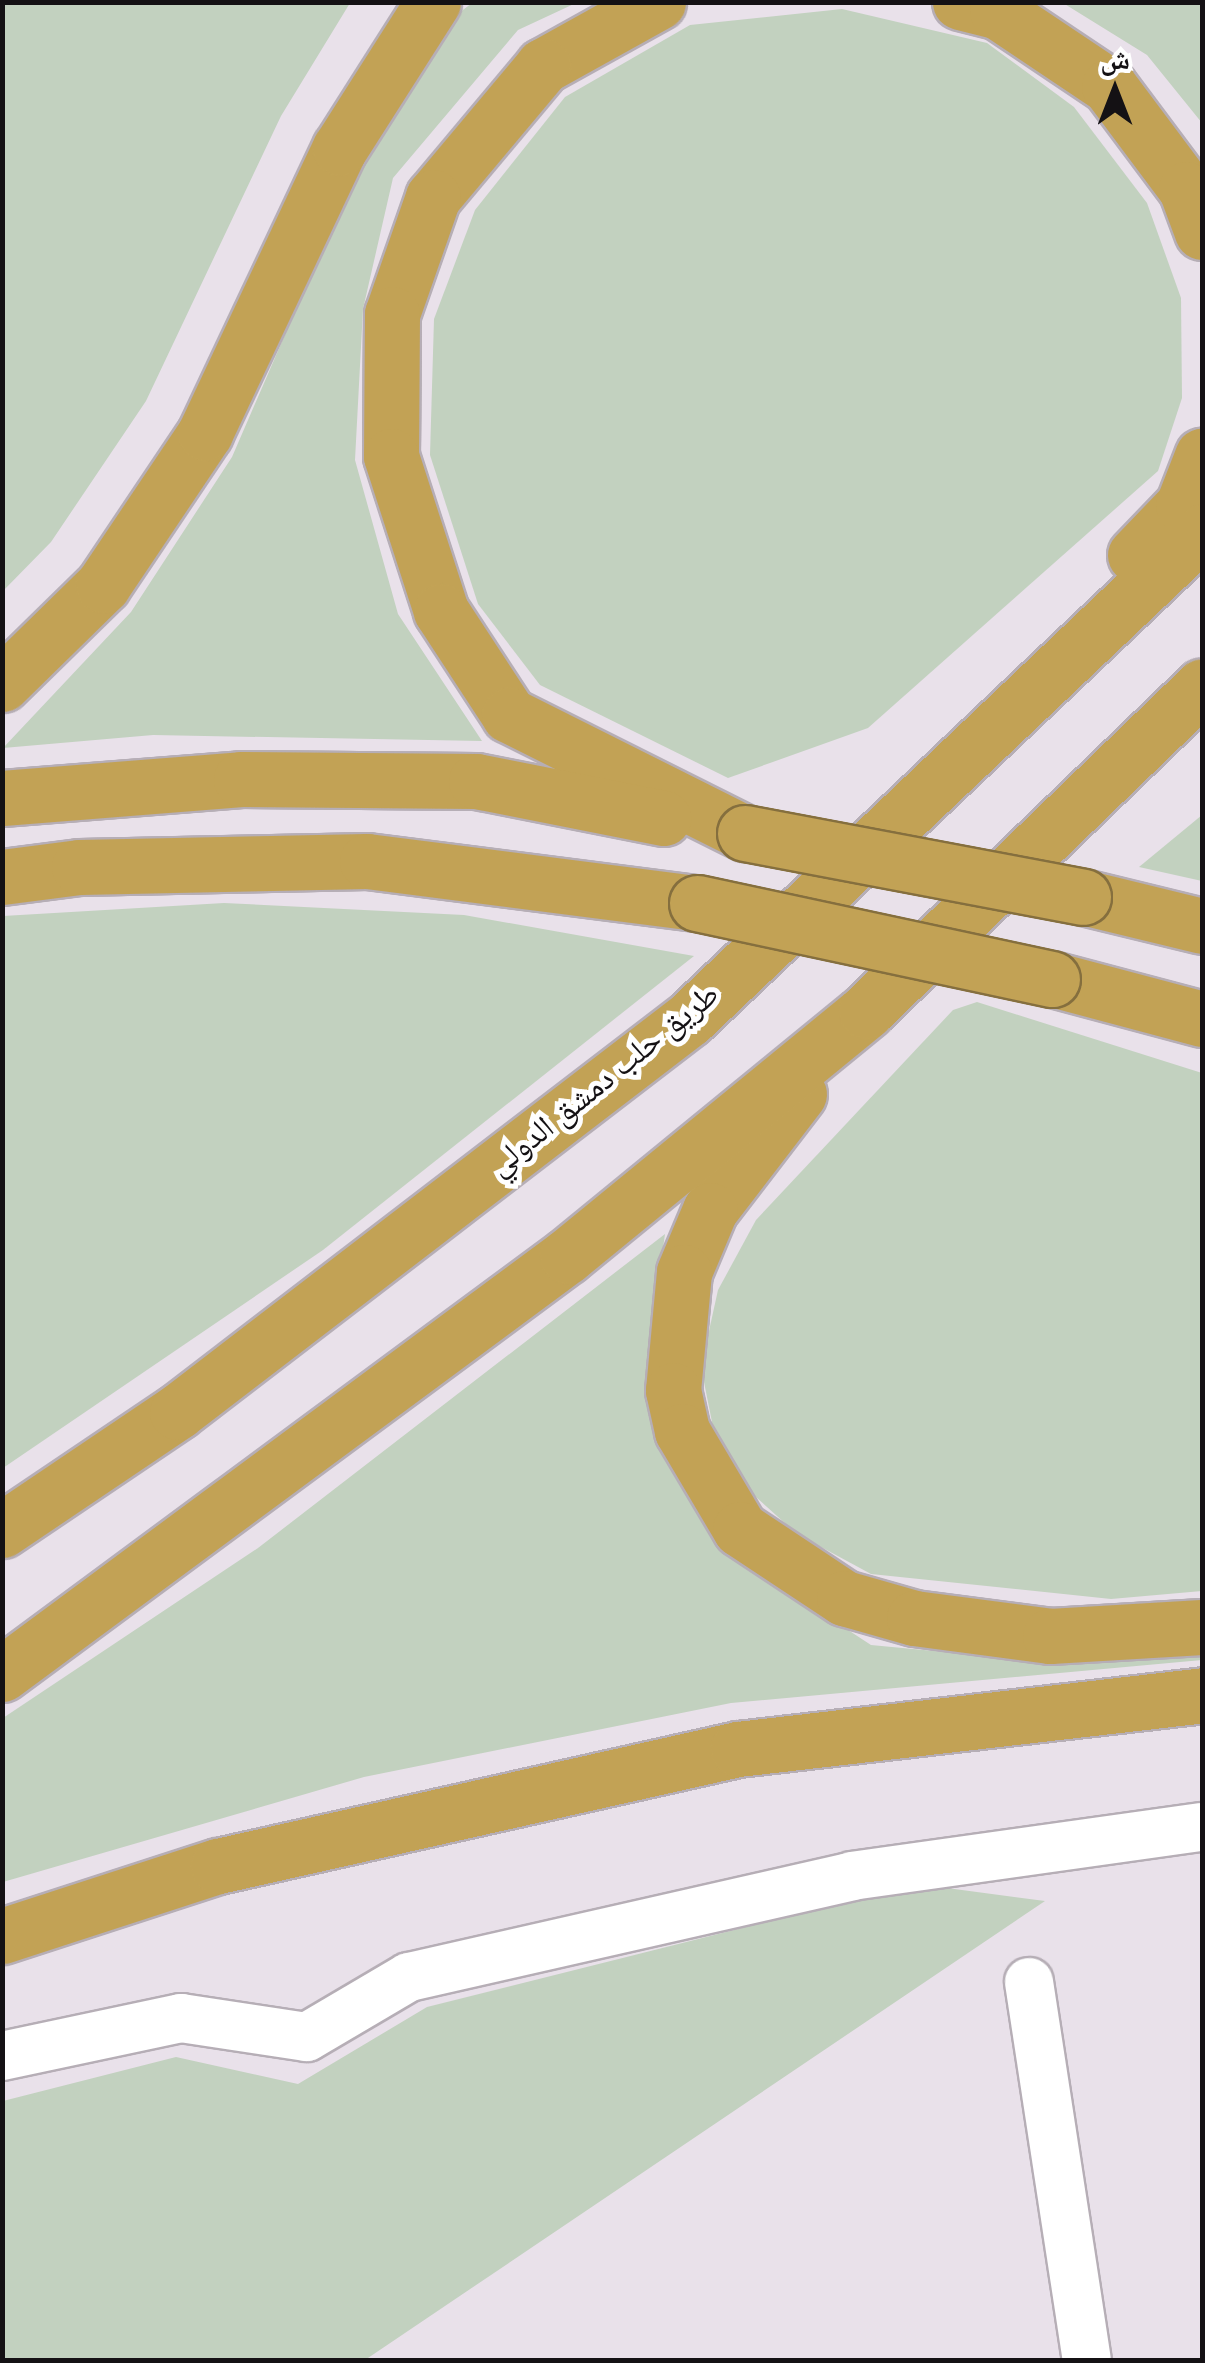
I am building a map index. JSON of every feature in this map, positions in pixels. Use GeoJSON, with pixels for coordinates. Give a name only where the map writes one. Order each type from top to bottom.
{"type":"FeatureCollection","features":[{"type":"Feature","properties":{"kind":"highway"},"geometry":{"type":"LineString","coordinates":[[2,684],[103,585],[205,434],[340,148],[433,2]]}},
{"type":"Feature","properties":{"kind":"highway"},"geometry":{"type":"LineString","coordinates":[[658,2],[544,66],[433,197],[392,314],[391,456],[440,611],[509,715],[744,833]]}},
{"type":"Feature","properties":{"kind":"highway"},"geometry":{"type":"LineString","coordinates":[[960,2],[997,11],[1109,86],[1186,188],[1202,232]]}},
{"type":"Feature","properties":{"kind":"highway"},"geometry":{"type":"LineString","coordinates":[[938,774],[1182,505],[1202,456]]}},
{"type":"Feature","properties":{"kind":"highway","name":"طريق حلب دمشق الدولي"},"geometry":{"type":"LineString","coordinates":[[2,1530],[177,1412],[690,1019],[938,774],[1202,532]]}},
{"type":"Feature","properties":{"kind":"highway"},"geometry":{"type":"LineString","coordinates":[[2,1674],[567,1256],[866,1012],[1202,687]]}},
{"type":"Feature","properties":{"kind":"highway"},"geometry":{"type":"LineString","coordinates":[[2,798],[240,779],[476,782],[1083,898],[1202,926]]}},
{"type":"Feature","properties":{"kind":"highway"},"geometry":{"type":"LineString","coordinates":[[2,877],[80,867],[367,861],[697,903],[1052,979],[1202,1019]]}},
{"type":"Feature","properties":{"kind":"highway"},"geometry":{"type":"LineString","coordinates":[[866,1012],[710,1210],[684,1272],[673,1390],[706,1480],[740,1529],[844,1598],[1017,1633],[1202,1627]]}},
{"type":"Feature","properties":{"kind":"highway"},"geometry":{"type":"LineString","coordinates":[[2,1936],[218,1866],[738,1749],[1202,1695]]}},
{"type":"Feature","properties":{"kind":"street"},"geometry":{"type":"LineString","coordinates":[[2,2056],[181,2018],[307,2037],[409,1977],[852,1876],[1202,1828]]}},
{"type":"Feature","properties":{"kind":"street"},"geometry":{"type":"LineString","coordinates":[[1029,1982],[1088,2360]]}},
{"type":"Feature","properties":{"kind":"green space"},"geometry":{"type":"Polygon","coordinates":[[[3,2],[350,3],[281,116],[146,401],[51,542],[3,591],[3,2]]]}},
{"type":"Feature","properties":{"kind":"green space"},"geometry":{"type":"Polygon","coordinates":[[[472,3],[576,3],[518,30],[393,178],[363,309],[355,460],[398,614],[482,741],[153,735],[3,748],[131,612],[232,457],[358,166],[442,26],[472,3]]]}},
{"type":"Feature","properties":{"kind":"green space"},"geometry":{"type":"Polygon","coordinates":[[[1063,3],[1202,3],[1202,123],[1147,55],[1063,3]]]}},
{"type":"Feature","properties":{"kind":"green space"},"geometry":{"type":"Polygon","coordinates":[[[842,9],[987,43],[1074,107],[1147,203],[1181,298],[1182,398],[1158,471],[868,728],[728,778],[540,685],[478,604],[430,455],[434,319],[475,210],[565,97],[690,25],[842,9]]]}},
{"type":"Feature","properties":{"kind":"green space"},"geometry":{"type":"Polygon","coordinates":[[[1202,815],[1202,881],[1139,867],[1202,815]]]}},
{"type":"Feature","properties":{"kind":"green space"},"geometry":{"type":"Polygon","coordinates":[[[224,903],[464,915],[694,956],[323,1250],[3,1468],[3,916],[224,903]]]}},
{"type":"Feature","properties":{"kind":"green space"},"geometry":{"type":"Polygon","coordinates":[[[977,1002],[1202,1073],[1202,1591],[1111,1599],[871,1574],[797,1534],[747,1489],[714,1432],[701,1367],[718,1290],[756,1220],[953,1010],[977,1002]]]}},
{"type":"Feature","properties":{"kind":"green space"},"geometry":{"type":"Polygon","coordinates":[[[665,1234],[650,1341],[732,1554],[871,1645],[1039,1661],[1202,1652],[1202,1660],[731,1703],[364,1777],[3,1882],[3,1718],[258,1548],[665,1234]]]}},
{"type":"Feature","properties":{"kind":"green space"},"geometry":{"type":"Polygon","coordinates":[[[917,1884],[1045,1901],[365,2360],[3,2360],[3,2101],[176,2057],[298,2084],[427,2007],[917,1884]]]}}]}
